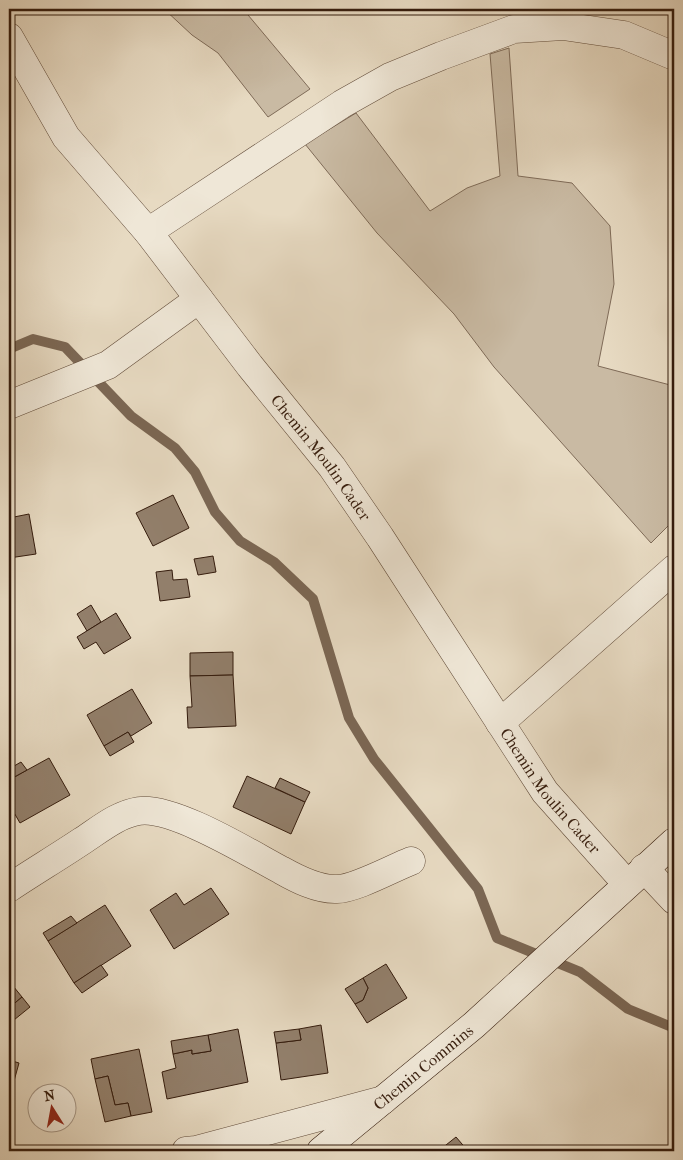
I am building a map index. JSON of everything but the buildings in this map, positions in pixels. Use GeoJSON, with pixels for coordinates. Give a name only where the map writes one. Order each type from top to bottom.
{"type":"FeatureCollection","features":[{"type":"Feature","properties":{"kind":"street"},"geometry":{"type":"LineString","coordinates":[[148,232],[342,104],[390,78],[441,56],[512,19],[624,35],[674,56]]}},
{"type":"Feature","properties":{"kind":"street","name":"Chemin Moulin Cader"},"geometry":{"type":"LineString","coordinates":[[9,37],[66,137],[148,232],[250,366],[332,467],[380,537],[545,792],[635,876],[674,900]]}},
{"type":"Feature","properties":{"kind":"street"},"geometry":{"type":"LineString","coordinates":[[9,405],[108,365],[199,299]]}},
{"type":"Feature","properties":{"kind":"street"},"geometry":{"type":"LineString","coordinates":[[500,723],[674,570]]}},
{"type":"Feature","properties":{"kind":"street"},"geometry":{"type":"LineString","coordinates":[[9,888],[115,819],[139,811],[158,812],[192,824],[296,878],[322,888],[338,890],[349,887],[411,861]]}},
{"type":"Feature","properties":{"kind":"street","name":"Chemin Commins"},"geometry":{"type":"LineString","coordinates":[[321,1151],[474,1025],[674,842]]}},
{"type":"Feature","properties":{"kind":"street"},"geometry":{"type":"LineString","coordinates":[[186,1151],[196,1150],[383,1100]]}},
{"type":"Feature","properties":{"kind":"shaded area"},"geometry":{"type":"Polygon","coordinates":[[[164,9],[243,9],[310,89],[268,117],[218,53],[192,35],[164,9]]]}},
{"type":"Feature","properties":{"kind":"shaded area"},"geometry":{"type":"Polygon","coordinates":[[[509,48],[518,176],[572,183],[610,226],[614,284],[598,366],[674,386],[674,520],[651,543],[494,367],[454,314],[377,233],[305,144],[356,113],[430,211],[467,188],[500,176],[490,54],[509,48]]]}},
{"type":"Feature","properties":{"kind":"waterway"},"geometry":{"type":"LineString","coordinates":[[9,349],[33,339],[65,347],[131,416],[175,448],[195,472],[215,512],[240,541],[274,562],[313,599],[349,718],[374,759],[478,889],[497,938],[580,972],[628,1009],[674,1028]]}}]}
